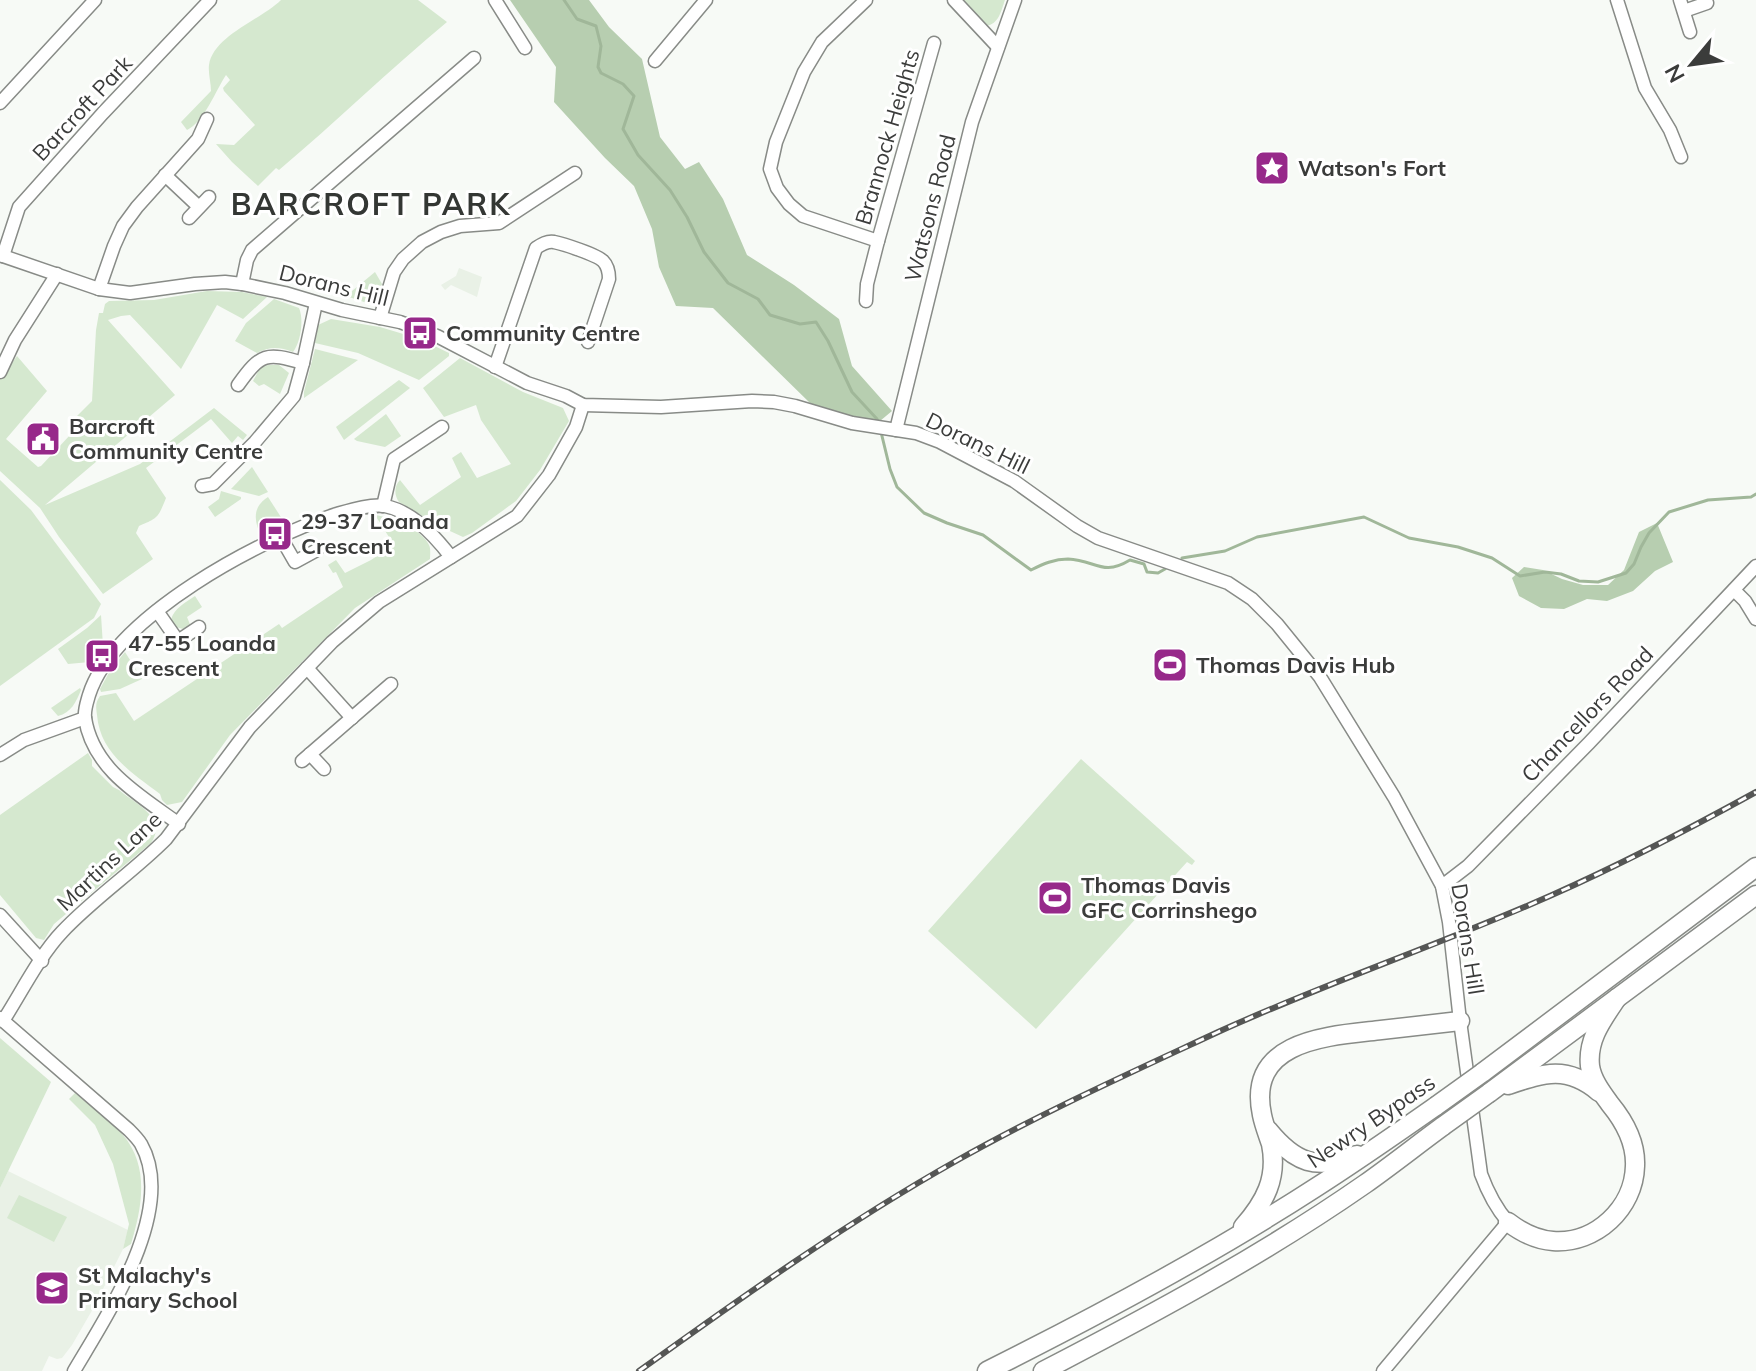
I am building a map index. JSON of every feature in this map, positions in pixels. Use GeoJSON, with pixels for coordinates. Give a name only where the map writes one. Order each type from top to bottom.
{"type":"FeatureCollection","features":[{"type":"Feature","properties":{"kind":"highway","name":"Newry Bypass"},"geometry":{"type":"LineString","coordinates":[[987,1371],[1161,1280],[1316,1188],[1482,1073],[1756,867]]}},
{"type":"Feature","properties":{"kind":"highway","name":"Newry Bypass"},"geometry":{"type":"LineString","coordinates":[[1043,1371],[1260,1252],[1364,1185],[1756,895]]}},
{"type":"Feature","properties":{"kind":"highway"},"geometry":{"type":"LineString","coordinates":[[1508,1222],[1538,1238],[1570,1240],[1600,1228],[1622,1207],[1634,1181],[1633,1145],[1627,1129],[1604,1096],[1590,1067],[1592,1041],[1617,998]]}},
{"type":"Feature","properties":{"kind":"highway"},"geometry":{"type":"LineString","coordinates":[[1233,1238],[1263,1202],[1273,1178],[1271,1148],[1261,1098],[1267,1072],[1275,1060],[1285,1052],[1317,1038],[1460,1021]]}},
{"type":"Feature","properties":{"kind":"highway"},"geometry":{"type":"LineString","coordinates":[[1490,1092],[1553,1073],[1588,1082],[1604,1096]]}},
{"type":"Feature","properties":{"kind":"highway"},"geometry":{"type":"LineString","coordinates":[[1266,1128],[1290,1153],[1317,1163],[1348,1158],[1378,1146]]}},
{"type":"Feature","properties":{"kind":"street"},"geometry":{"type":"LineString","coordinates":[[0,103],[95,0]]}},
{"type":"Feature","properties":{"kind":"street","name":"Barcroft Park"},"geometry":{"type":"LineString","coordinates":[[2,255],[19,207],[210,0]]}},
{"type":"Feature","properties":{"kind":"street"},"geometry":{"type":"LineString","coordinates":[[495,0],[525,48]]}},
{"type":"Feature","properties":{"kind":"street"},"geometry":{"type":"LineString","coordinates":[[655,61],[706,0]]}},
{"type":"Feature","properties":{"kind":"street","name":"Brannock Heights"},"geometry":{"type":"LineString","coordinates":[[866,0],[822,42],[804,72],[776,142],[770,169],[777,188],[803,216],[878,241]]}},
{"type":"Feature","properties":{"kind":"street"},"geometry":{"type":"LineString","coordinates":[[954,0],[998,47]]}},
{"type":"Feature","properties":{"kind":"street","name":"Watsons Road"},"geometry":{"type":"LineString","coordinates":[[892,429],[972,122],[1015,0]]}},
{"type":"Feature","properties":{"kind":"street"},"geometry":{"type":"LineString","coordinates":[[1617,0],[1645,88],[1670,130],[1681,157]]}},
{"type":"Feature","properties":{"kind":"street"},"geometry":{"type":"LineString","coordinates":[[1690,32],[1682,5],[1708,6]]}},
{"type":"Feature","properties":{"kind":"street","name":"Brannock Heights"},"geometry":{"type":"LineString","coordinates":[[866,301],[878,241],[934,43]]}},
{"type":"Feature","properties":{"kind":"street"},"geometry":{"type":"LineString","coordinates":[[242,284],[252,250],[474,58]]}},
{"type":"Feature","properties":{"kind":"street"},"geometry":{"type":"LineString","coordinates":[[99,289],[123,226],[198,139],[207,119]]}},
{"type":"Feature","properties":{"kind":"street"},"geometry":{"type":"LineString","coordinates":[[380,318],[394,272],[422,242],[460,226],[499,223],[575,173]]}},
{"type":"Feature","properties":{"kind":"street"},"geometry":{"type":"LineString","coordinates":[[165,175],[199,207]]}},
{"type":"Feature","properties":{"kind":"street"},"geometry":{"type":"LineString","coordinates":[[189,218],[209,197]]}},
{"type":"Feature","properties":{"kind":"street"},"geometry":{"type":"LineString","coordinates":[[495,367],[536,248],[544,243],[554,242],[605,262],[609,279],[588,342]]}},
{"type":"Feature","properties":{"kind":"street","name":"Dorans Hill"},"geometry":{"type":"LineString","coordinates":[[2,255],[99,289],[130,293],[225,282],[261,287],[400,322],[437,336],[527,383],[583,405],[661,407],[774,402],[871,427],[916,433],[940,442],[1014,481],[1098,538],[1228,583],[1252,599],[1320,677],[1400,809],[1442,886],[1481,1174],[1496,1209],[1508,1222]]}},
{"type":"Feature","properties":{"kind":"street"},"geometry":{"type":"LineString","coordinates":[[0,372],[15,340],[57,274]]}},
{"type":"Feature","properties":{"kind":"street"},"geometry":{"type":"LineString","coordinates":[[202,486],[213,484],[255,442],[294,396],[316,303]]}},
{"type":"Feature","properties":{"kind":"street"},"geometry":{"type":"LineString","coordinates":[[238,385],[249,369],[263,357],[279,356],[303,363]]}},
{"type":"Feature","properties":{"kind":"street","name":"Martins Lane"},"geometry":{"type":"LineString","coordinates":[[74,1371],[109,1311],[135,1256],[148,1221],[150,1172],[140,1144],[129,1130],[2,1020],[60,934],[150,855],[179,824],[250,727],[332,642],[379,602],[517,516],[549,475],[576,427],[583,405]]}},
{"type":"Feature","properties":{"kind":"street"},"geometry":{"type":"LineString","coordinates":[[383,506],[394,459],[442,427]]}},
{"type":"Feature","properties":{"kind":"street"},"geometry":{"type":"LineString","coordinates":[[179,824],[124,784],[106,766],[95,747],[85,718],[85,706],[91,687],[110,656],[157,611],[205,577],[280,536],[354,509],[383,506],[406,514],[430,532],[451,557]]}},
{"type":"Feature","properties":{"kind":"street"},"geometry":{"type":"LineString","coordinates":[[280,536],[295,562],[317,550]]}},
{"type":"Feature","properties":{"kind":"street","name":"Chancellors Road"},"geometry":{"type":"LineString","coordinates":[[1442,886],[1468,866],[1589,743],[1756,566]]}},
{"type":"Feature","properties":{"kind":"street"},"geometry":{"type":"LineString","coordinates":[[1734,590],[1756,619]]}},
{"type":"Feature","properties":{"kind":"street"},"geometry":{"type":"LineString","coordinates":[[157,611],[178,641],[199,627]]}},
{"type":"Feature","properties":{"kind":"street"},"geometry":{"type":"LineString","coordinates":[[307,668],[352,718]]}},
{"type":"Feature","properties":{"kind":"street"},"geometry":{"type":"LineString","coordinates":[[324,769],[306,758],[391,684]]}},
{"type":"Feature","properties":{"kind":"street"},"geometry":{"type":"LineString","coordinates":[[0,755],[24,740],[85,718]]}},
{"type":"Feature","properties":{"kind":"street"},"geometry":{"type":"LineString","coordinates":[[1,920],[42,961]]}},
{"type":"Feature","properties":{"kind":"street"},"geometry":{"type":"LineString","coordinates":[[1383,1371],[1508,1222]]}},
{"type":"Feature","properties":{"kind":"shaded area"},"geometry":{"type":"Polygon","coordinates":[[[459,268],[482,277],[477,297],[451,285],[445,290],[441,285],[456,276],[459,268]]]}},
{"type":"Feature","properties":{"kind":"shaded area","name":"St Malachy's Primary School"},"geometry":{"type":"Polygon","coordinates":[[[8,1171],[128,1230],[123,1249],[72,1345],[62,1358],[49,1356],[42,1371],[0,1371],[0,1188],[8,1171]]]}},
{"type":"Feature","properties":{"kind":"green space"},"geometry":{"type":"Polygon","coordinates":[[[281,0],[418,0],[447,22],[258,186],[216,144],[234,145],[255,125],[224,91],[230,80],[226,75],[199,120],[187,130],[181,122],[211,91],[209,65],[219,45],[281,0]]]}},
{"type":"Feature","properties":{"kind":"green space"},"geometry":{"type":"Polygon","coordinates":[[[510,0],[589,0],[609,27],[642,59],[660,137],[685,169],[699,162],[723,199],[747,255],[839,319],[852,366],[892,411],[880,421],[845,416],[811,404],[713,308],[676,306],[659,267],[652,229],[634,186],[554,102],[556,67],[510,0]]]}},
{"type":"Feature","properties":{"kind":"green space"},"geometry":{"type":"Polygon","coordinates":[[[963,0],[1005,0],[997,20],[986,26],[963,0]]]}},
{"type":"Feature","properties":{"kind":"green space"},"geometry":{"type":"Polygon","coordinates":[[[375,272],[382,284],[373,305],[346,296],[375,272]]]}},
{"type":"Feature","properties":{"kind":"green space"},"geometry":{"type":"Polygon","coordinates":[[[207,291],[242,292],[267,297],[243,319],[217,305],[181,369],[130,315],[108,320],[175,395],[45,505],[140,464],[214,408],[247,435],[243,440],[238,436],[232,443],[211,419],[146,468],[166,498],[157,516],[139,526],[136,533],[153,559],[103,594],[40,508],[0,471],[0,380],[17,356],[47,391],[6,439],[38,467],[41,466],[71,434],[75,418],[92,401],[96,330],[99,313],[103,313],[105,304],[109,301],[154,300],[207,291]]]}},
{"type":"Feature","properties":{"kind":"green space"},"geometry":{"type":"Polygon","coordinates":[[[274,299],[299,308],[301,330],[293,352],[275,348],[257,353],[235,341],[246,323],[274,299]]]}},
{"type":"Feature","properties":{"kind":"green space"},"geometry":{"type":"Polygon","coordinates":[[[331,319],[380,327],[420,339],[449,353],[449,356],[419,380],[358,353],[315,343],[318,325],[331,319]]]}},
{"type":"Feature","properties":{"kind":"green space"},"geometry":{"type":"Polygon","coordinates":[[[315,349],[358,360],[304,398],[304,392],[315,349]]]}},
{"type":"Feature","properties":{"kind":"green space"},"geometry":{"type":"Polygon","coordinates":[[[460,358],[523,392],[563,408],[569,421],[540,470],[516,501],[463,537],[399,502],[395,491],[400,480],[420,505],[461,477],[452,458],[461,452],[477,478],[511,464],[481,420],[476,405],[444,417],[423,388],[460,358]]]}},
{"type":"Feature","properties":{"kind":"green space"},"geometry":{"type":"Polygon","coordinates":[[[279,365],[289,373],[280,394],[253,381],[260,368],[279,365]]]}},
{"type":"Feature","properties":{"kind":"green space"},"geometry":{"type":"Polygon","coordinates":[[[399,380],[410,388],[344,440],[336,427],[399,380]]]}},
{"type":"Feature","properties":{"kind":"green space"},"geometry":{"type":"Polygon","coordinates":[[[386,414],[401,436],[385,447],[354,439],[386,414]]]}},
{"type":"Feature","properties":{"kind":"green space"},"geometry":{"type":"Polygon","coordinates":[[[252,467],[268,492],[259,496],[231,489],[252,467]]]}},
{"type":"Feature","properties":{"kind":"green space"},"geometry":{"type":"Polygon","coordinates":[[[0,480],[31,510],[101,604],[94,618],[0,686],[0,480]]]}},
{"type":"Feature","properties":{"kind":"green space"},"geometry":{"type":"Polygon","coordinates":[[[221,491],[241,499],[215,517],[208,507],[219,499],[221,491]]]}},
{"type":"Feature","properties":{"kind":"green space"},"geometry":{"type":"Polygon","coordinates":[[[268,497],[286,525],[261,536],[256,515],[259,505],[268,497]]]}},
{"type":"Feature","properties":{"kind":"green space"},"geometry":{"type":"Polygon","coordinates":[[[375,515],[397,521],[420,534],[429,545],[430,559],[355,608],[230,735],[182,802],[167,805],[160,794],[119,760],[104,740],[96,710],[100,696],[116,693],[134,721],[279,624],[282,628],[343,587],[336,572],[333,573],[328,565],[336,560],[345,573],[394,545],[375,515]]]}},
{"type":"Feature","properties":{"kind":"green space"},"geometry":{"type":"Polygon","coordinates":[[[1657,523],[1673,562],[1655,571],[1633,591],[1607,601],[1587,599],[1564,609],[1541,608],[1519,596],[1512,578],[1524,567],[1543,570],[1583,585],[1608,585],[1624,570],[1639,532],[1657,523]]]}},
{"type":"Feature","properties":{"kind":"green space"},"geometry":{"type":"Polygon","coordinates":[[[195,596],[202,607],[187,617],[191,627],[176,627],[171,620],[175,612],[195,596]]]}},
{"type":"Feature","properties":{"kind":"green space"},"geometry":{"type":"Polygon","coordinates":[[[101,615],[103,646],[90,662],[68,664],[58,649],[101,615]]]}},
{"type":"Feature","properties":{"kind":"green space"},"geometry":{"type":"Polygon","coordinates":[[[125,652],[142,679],[120,689],[101,692],[111,669],[125,652]]]}},
{"type":"Feature","properties":{"kind":"green space"},"geometry":{"type":"Polygon","coordinates":[[[80,688],[72,706],[58,716],[51,708],[80,688]]]}},
{"type":"Feature","properties":{"kind":"green space"},"geometry":{"type":"Polygon","coordinates":[[[88,753],[92,766],[153,819],[155,834],[151,843],[54,924],[44,940],[36,938],[0,895],[0,815],[88,753]]]}},
{"type":"Feature","properties":{"kind":"green space","name":"Thomas Davis GFC Corrinshego"},"geometry":{"type":"Polygon","coordinates":[[[1081,759],[1195,861],[1192,865],[1187,862],[1036,1029],[928,931],[1081,759]]]}},
{"type":"Feature","properties":{"kind":"green space"},"geometry":{"type":"Polygon","coordinates":[[[0,1038],[51,1082],[0,1188],[0,1038]]]}},
{"type":"Feature","properties":{"kind":"green space"},"geometry":{"type":"Polygon","coordinates":[[[75,1093],[123,1135],[137,1160],[141,1188],[138,1216],[131,1244],[123,1249],[129,1224],[113,1164],[95,1125],[69,1099],[75,1093]]]}},
{"type":"Feature","properties":{"kind":"green space"},"geometry":{"type":"Polygon","coordinates":[[[19,1195],[67,1217],[54,1242],[7,1218],[19,1195]]]}},
{"type":"Feature","properties":{"kind":"waterway"},"geometry":{"type":"LineString","coordinates":[[564,0],[577,19],[596,26],[601,46],[598,67],[601,73],[623,84],[634,96],[623,129],[638,155],[670,190],[704,252],[728,283],[758,299],[770,315],[800,324],[816,322],[852,392],[879,424]]}},
{"type":"Feature","properties":{"kind":"waterway"},"geometry":{"type":"LineString","coordinates":[[881,432],[897,487],[924,513],[983,535],[1031,570],[1049,562],[1068,559],[1105,567],[1130,560],[1144,564],[1147,572],[1158,573],[1165,569]]}},
{"type":"Feature","properties":{"kind":"waterway"},"geometry":{"type":"LineString","coordinates":[[1182,558],[1225,551],[1257,537],[1364,517],[1409,538],[1458,547],[1492,558],[1520,576],[1545,572],[1579,581],[1598,582],[1626,573],[1634,564],[1649,533],[1669,512],[1708,500],[1756,494]]}},
{"type":"Feature","properties":{"kind":"railway"},"geometry":{"type":"LineString","coordinates":[[639,1371],[835,1235],[915,1185],[1020,1126],[1259,1014],[1578,883],[1756,792]]}},
{"type":"Feature","properties":{"kind":"place","name":"Watson's Fort"},"geometry":{"type":"Point","coordinates":[1272,168]}},
{"type":"Feature","properties":{"kind":"place","name":"Community Centre"},"geometry":{"type":"Point","coordinates":[420,333]}},
{"type":"Feature","properties":{"kind":"place","name":"Barcroft Community Centre"},"geometry":{"type":"Point","coordinates":[43,439]}},
{"type":"Feature","properties":{"kind":"place","name":"29-37 Loanda Crescent"},"geometry":{"type":"Point","coordinates":[275,534]}},
{"type":"Feature","properties":{"kind":"place","name":"47-55 Loanda Crescent"},"geometry":{"type":"Point","coordinates":[102,656]}},
{"type":"Feature","properties":{"kind":"place","name":"Thomas Davis Hub"},"geometry":{"type":"Point","coordinates":[1170,665]}},
{"type":"Feature","properties":{"kind":"place","name":"Thomas Davis GFC Corrinshego"},"geometry":{"type":"Point","coordinates":[1055,898]}},
{"type":"Feature","properties":{"kind":"place","name":"St Malachy's Primary School"},"geometry":{"type":"Point","coordinates":[52,1288]}},
{"type":"Feature","properties":{"kind":"district","name":"BARCROFT PARK"},"geometry":{"type":"Point","coordinates":[371,205]}}]}
